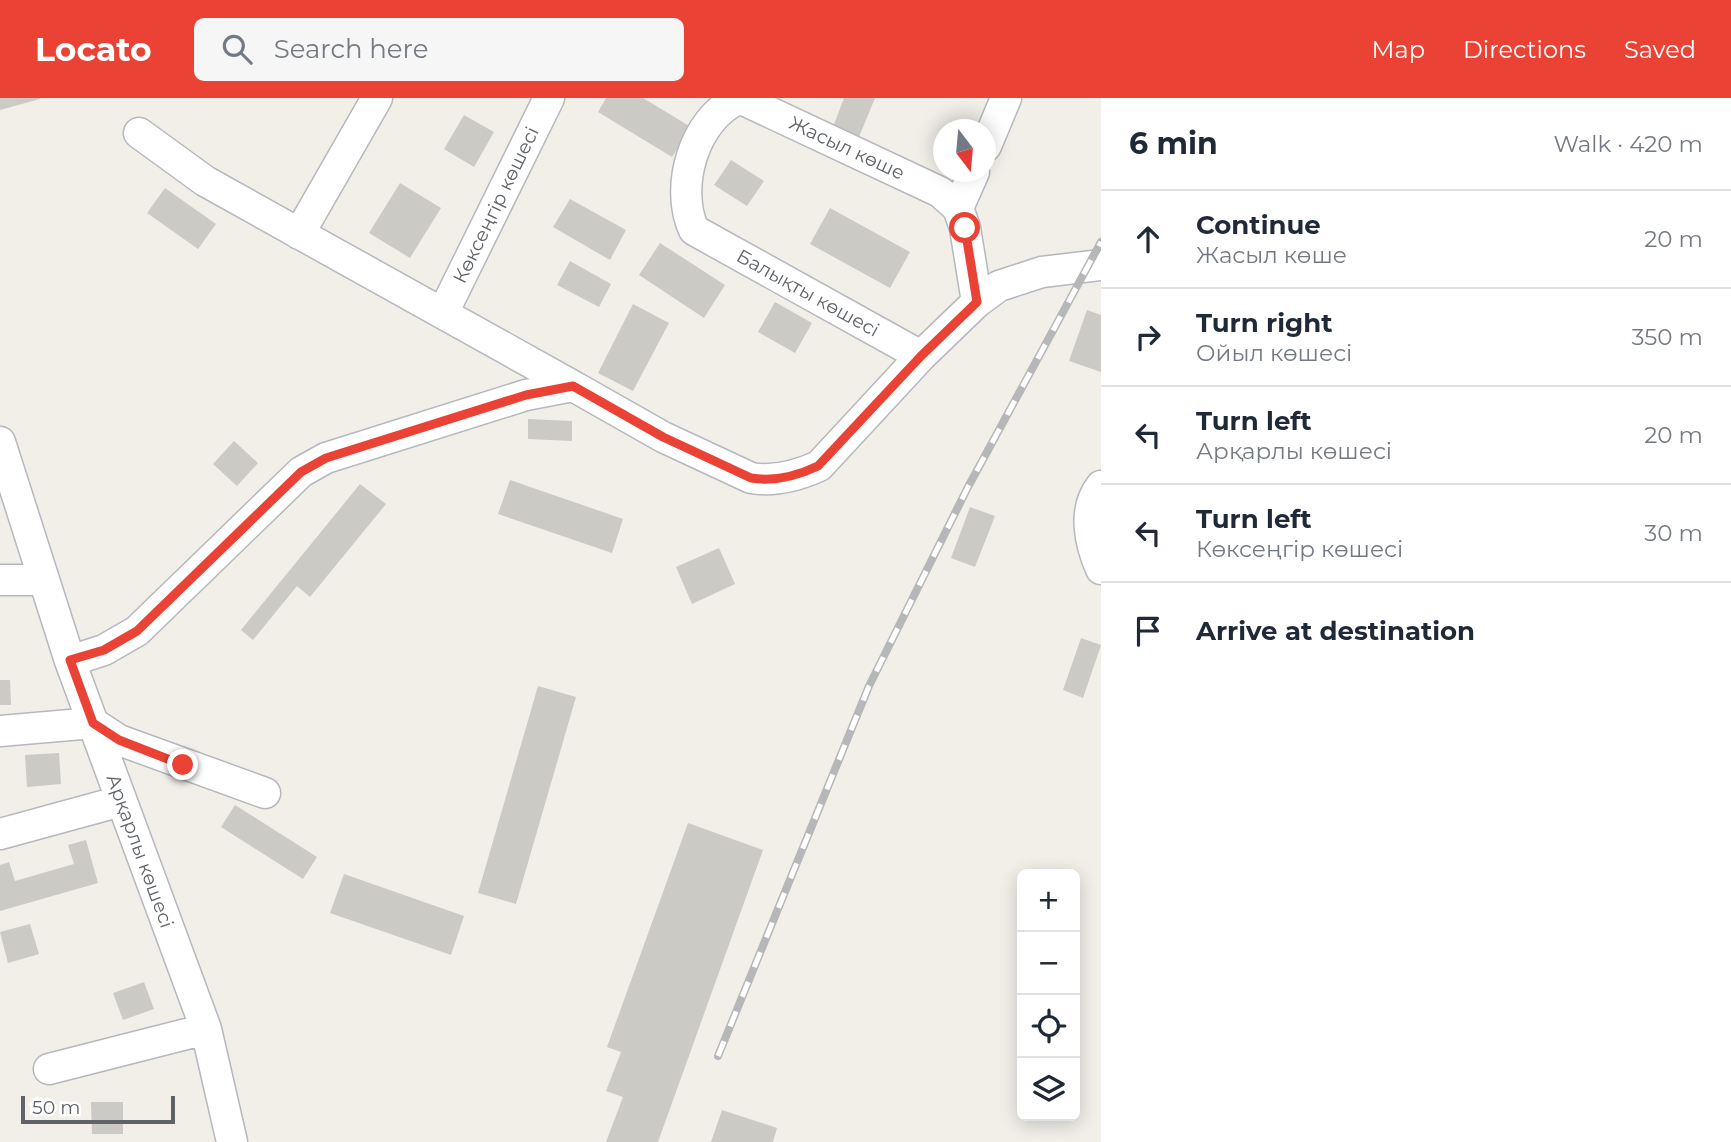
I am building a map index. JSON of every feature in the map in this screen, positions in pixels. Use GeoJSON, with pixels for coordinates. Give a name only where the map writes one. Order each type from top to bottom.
{"type":"FeatureCollection","features":[{"type":"Feature","properties":{"kind":"street"},"geometry":{"type":"LineString","coordinates":[[299,234],[377,98]]}},
{"type":"Feature","properties":{"kind":"street","name":"Көксеңгір көшесі"},"geometry":{"type":"LineString","coordinates":[[443,313],[549,98]]}},
{"type":"Feature","properties":{"kind":"street"},"geometry":{"type":"LineString","coordinates":[[996,121],[1006,98]]}},
{"type":"Feature","properties":{"kind":"street","name":"Жасыл көше"},"geometry":{"type":"LineString","coordinates":[[694,230],[684,200],[688,175],[704,127],[720,107],[738,99],[940,192],[958,208]]}},
{"type":"Feature","properties":{"kind":"street"},"geometry":{"type":"LineString","coordinates":[[139,133],[205,181],[663,437],[751,478],[765,480],[798,475],[818,466],[921,356],[977,302],[999,286],[1042,272],[1101,265]]}},
{"type":"Feature","properties":{"kind":"street"},"geometry":{"type":"LineString","coordinates":[[970,182],[958,208],[965,228],[977,302]]}},
{"type":"Feature","properties":{"kind":"street","name":"Балықты көшесі"},"geometry":{"type":"LineString","coordinates":[[694,230],[921,356]]}},
{"type":"Feature","properties":{"kind":"street"},"geometry":{"type":"LineString","coordinates":[[70,660],[104,650],[137,631],[309,467],[326,458],[526,395],[573,386]]}},
{"type":"Feature","properties":{"kind":"street","name":"Арқарлы көшесі"},"geometry":{"type":"LineString","coordinates":[[0,443],[70,660],[206,1029],[232,1142]]}},
{"type":"Feature","properties":{"kind":"street"},"geometry":{"type":"LineString","coordinates":[[1101,486],[1089,516],[1095,555],[1101,569]]}},
{"type":"Feature","properties":{"kind":"street"},"geometry":{"type":"LineString","coordinates":[[0,580],[44,580]]}},
{"type":"Feature","properties":{"kind":"street"},"geometry":{"type":"LineString","coordinates":[[0,731],[93,723],[119,740],[265,793]]}},
{"type":"Feature","properties":{"kind":"street"},"geometry":{"type":"LineString","coordinates":[[0,834],[121,801]]}},
{"type":"Feature","properties":{"kind":"street"},"geometry":{"type":"LineString","coordinates":[[49,1069],[206,1029]]}},
{"type":"Feature","properties":{"kind":"building"},"geometry":{"type":"Polygon","coordinates":[[[0,98],[40,98],[40,99],[0,110],[0,98]]]}},
{"type":"Feature","properties":{"kind":"building"},"geometry":{"type":"Polygon","coordinates":[[[606,98],[643,98],[691,127],[672,157],[598,112],[606,98]]]}},
{"type":"Feature","properties":{"kind":"building"},"geometry":{"type":"Polygon","coordinates":[[[844,98],[875,98],[859,137],[833,127],[844,98]]]}},
{"type":"Feature","properties":{"kind":"building"},"geometry":{"type":"Polygon","coordinates":[[[464,115],[494,132],[474,167],[444,149],[464,115]]]}},
{"type":"Feature","properties":{"kind":"building"},"geometry":{"type":"Polygon","coordinates":[[[731,160],[764,181],[747,206],[714,185],[731,160]]]}},
{"type":"Feature","properties":{"kind":"building"},"geometry":{"type":"Polygon","coordinates":[[[400,183],[441,208],[410,258],[369,233],[400,183]]]}},
{"type":"Feature","properties":{"kind":"building"},"geometry":{"type":"Polygon","coordinates":[[[165,188],[216,224],[198,249],[147,213],[165,188]]]}},
{"type":"Feature","properties":{"kind":"building"},"geometry":{"type":"Polygon","coordinates":[[[570,199],[626,230],[610,260],[553,227],[570,199]]]}},
{"type":"Feature","properties":{"kind":"building"},"geometry":{"type":"Polygon","coordinates":[[[830,208],[910,252],[890,288],[810,244],[830,208]]]}},
{"type":"Feature","properties":{"kind":"building"},"geometry":{"type":"Polygon","coordinates":[[[660,243],[725,285],[704,318],[639,275],[660,243]]]}},
{"type":"Feature","properties":{"kind":"building"},"geometry":{"type":"Polygon","coordinates":[[[570,261],[611,284],[599,307],[557,285],[570,261]]]}},
{"type":"Feature","properties":{"kind":"building"},"geometry":{"type":"Polygon","coordinates":[[[775,302],[812,323],[795,353],[758,332],[775,302]]]}},
{"type":"Feature","properties":{"kind":"building"},"geometry":{"type":"Polygon","coordinates":[[[633,304],[669,323],[633,391],[598,373],[633,304]]]}},
{"type":"Feature","properties":{"kind":"building"},"geometry":{"type":"Polygon","coordinates":[[[1087,310],[1101,315],[1101,372],[1069,361],[1087,310]]]}},
{"type":"Feature","properties":{"kind":"building"},"geometry":{"type":"Polygon","coordinates":[[[528,419],[572,421],[572,441],[528,439],[528,419]]]}},
{"type":"Feature","properties":{"kind":"building"},"geometry":{"type":"Polygon","coordinates":[[[234,441],[258,463],[237,486],[213,464],[234,441]]]}},
{"type":"Feature","properties":{"kind":"building"},"geometry":{"type":"Polygon","coordinates":[[[510,480],[623,519],[612,553],[498,514],[510,480]]]}},
{"type":"Feature","properties":{"kind":"building"},"geometry":{"type":"Polygon","coordinates":[[[360,484],[386,504],[310,597],[297,586],[253,640],[241,630],[360,484]]]}},
{"type":"Feature","properties":{"kind":"building"},"geometry":{"type":"Polygon","coordinates":[[[970,507],[995,516],[975,567],[951,558],[970,507]]]}},
{"type":"Feature","properties":{"kind":"building"},"geometry":{"type":"Polygon","coordinates":[[[719,548],[735,584],[692,604],[676,567],[719,548]]]}},
{"type":"Feature","properties":{"kind":"building"},"geometry":{"type":"Polygon","coordinates":[[[1081,638],[1101,645],[1083,698],[1063,690],[1081,638]]]}},
{"type":"Feature","properties":{"kind":"building"},"geometry":{"type":"Polygon","coordinates":[[[0,680],[10,680],[11,705],[0,705],[0,680]]]}},
{"type":"Feature","properties":{"kind":"building"},"geometry":{"type":"Polygon","coordinates":[[[538,686],[576,697],[516,904],[478,893],[538,686]]]}},
{"type":"Feature","properties":{"kind":"building"},"geometry":{"type":"Polygon","coordinates":[[[59,753],[61,784],[27,787],[25,755],[59,753]]]}},
{"type":"Feature","properties":{"kind":"building"},"geometry":{"type":"Polygon","coordinates":[[[235,805],[317,857],[303,879],[221,827],[235,805]]]}},
{"type":"Feature","properties":{"kind":"building"},"geometry":{"type":"Polygon","coordinates":[[[688,823],[763,850],[658,1142],[606,1142],[623,1097],[606,1091],[621,1052],[607,1047],[688,823]]]}},
{"type":"Feature","properties":{"kind":"building"},"geometry":{"type":"Polygon","coordinates":[[[86,840],[98,883],[0,911],[0,865],[9,862],[15,881],[74,864],[68,845],[86,840]]]}},
{"type":"Feature","properties":{"kind":"building"},"geometry":{"type":"Polygon","coordinates":[[[344,874],[464,916],[451,955],[330,913],[344,874]]]}},
{"type":"Feature","properties":{"kind":"building"},"geometry":{"type":"Polygon","coordinates":[[[30,924],[39,954],[8,963],[0,932],[30,924]]]}},
{"type":"Feature","properties":{"kind":"building"},"geometry":{"type":"Polygon","coordinates":[[[144,982],[154,1009],[123,1020],[113,993],[144,982]]]}},
{"type":"Feature","properties":{"kind":"building"},"geometry":{"type":"Polygon","coordinates":[[[91,1102],[123,1102],[123,1134],[92,1134],[91,1102]]]}},
{"type":"Feature","properties":{"kind":"building"},"geometry":{"type":"Polygon","coordinates":[[[722,1110],[777,1128],[773,1142],[711,1142],[722,1110]]]}},
{"type":"Feature","properties":{"kind":"railway"},"geometry":{"type":"LineString","coordinates":[[718,1056],[869,686],[968,487],[1101,242]]}},
{"type":"Feature","properties":{"kind":"route"},"geometry":{"type":"LineString","coordinates":[[183,765],[119,740],[93,723],[70,660],[104,650],[137,631],[301,472],[326,458],[526,395],[573,386],[663,437],[751,478],[765,480],[798,475],[818,466],[921,356],[977,302],[968,261],[965,228]]}}]}
